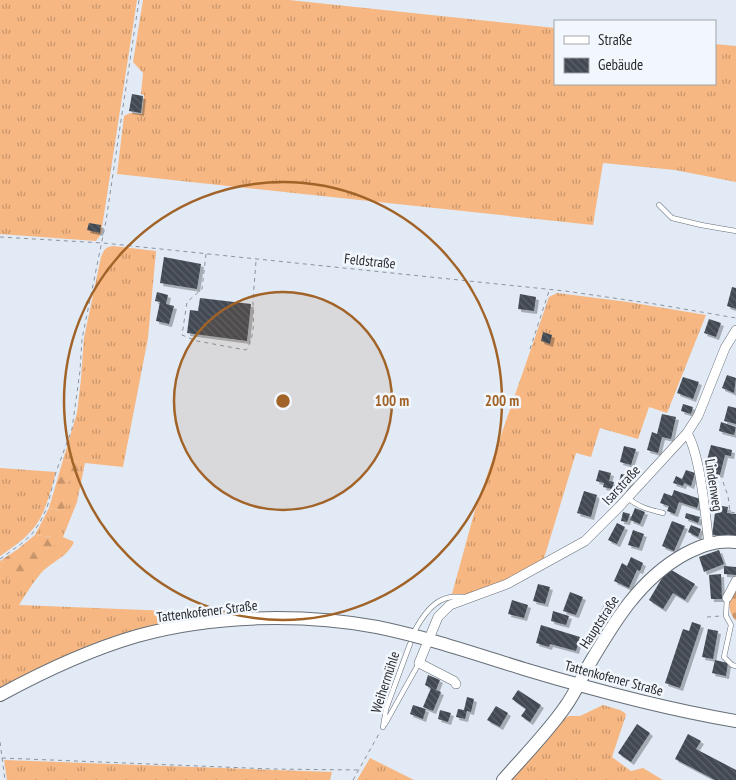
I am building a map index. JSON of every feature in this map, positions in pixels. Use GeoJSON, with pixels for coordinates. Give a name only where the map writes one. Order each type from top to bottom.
{"type":"FeatureCollection","features":[{"type":"Feature","properties":{"kind":"main road","name":"Hauptstraße"},"geometry":{"type":"LineString","coordinates":[[504,780],[565,708],[587,668],[626,606],[640,588],[677,558],[719,541],[736,542]]}},
{"type":"Feature","properties":{"kind":"main road","name":"Tattenkofener Straße"},"geometry":{"type":"LineString","coordinates":[[0,695],[42,672],[92,651],[138,636],[185,626],[264,618],[342,622],[378,628],[578,685],[678,710],[736,721]]}},
{"type":"Feature","properties":{"kind":"street","name":"Isarstraße"},"geometry":{"type":"LineString","coordinates":[[429,641],[438,617],[450,605],[507,584],[585,541],[628,498],[687,433],[698,416],[726,348],[736,330]]}},
{"type":"Feature","properties":{"kind":"street","name":"Lindenweg"},"geometry":{"type":"LineString","coordinates":[[687,433],[692,442],[699,475],[709,544]]}},
{"type":"Feature","properties":{"kind":"street"},"geometry":{"type":"LineString","coordinates":[[727,598],[736,581]]}},
{"type":"Feature","properties":{"kind":"street"},"geometry":{"type":"LineString","coordinates":[[429,641],[419,663],[456,684]]}},
{"type":"Feature","properties":{"kind":"lane"},"geometry":{"type":"LineString","coordinates":[[659,205],[672,218],[736,231]]}},
{"type":"Feature","properties":{"kind":"lane"},"geometry":{"type":"LineString","coordinates":[[628,498],[646,509],[663,513]]}},
{"type":"Feature","properties":{"kind":"lane","name":"Isarstraße"},"geometry":{"type":"LineString","coordinates":[[415,630],[425,613],[441,599],[457,596],[466,598]]}},
{"type":"Feature","properties":{"kind":"lane"},"geometry":{"type":"LineString","coordinates":[[727,598],[726,616],[731,625],[724,657],[736,666]]}},
{"type":"Feature","properties":{"kind":"lane","name":"Weihermühle"},"geometry":{"type":"LineString","coordinates":[[383,727],[386,709],[410,644]]}},
{"type":"Feature","properties":{"kind":"lane","name":"Weihermühle"},"geometry":{"type":"LineString","coordinates":[[383,727],[419,663]]}},
{"type":"Feature","properties":{"kind":"path"},"geometry":{"type":"LineString","coordinates":[[0,559],[32,534],[47,508],[56,472],[72,429],[80,371],[82,339],[103,243],[139,0]]}},
{"type":"Feature","properties":{"kind":"path","name":"Feldstraße"},"geometry":{"type":"LineString","coordinates":[[0,237],[103,243],[549,290],[603,296],[736,318]]}},
{"type":"Feature","properties":{"kind":"path"},"geometry":{"type":"LineString","coordinates":[[206,253],[202,289],[187,302],[182,335],[197,341],[246,350],[250,344],[254,322],[253,302],[256,259]]}},
{"type":"Feature","properties":{"kind":"path"},"geometry":{"type":"LineString","coordinates":[[530,349],[549,290]]}},
{"type":"Feature","properties":{"kind":"path"},"geometry":{"type":"LineString","coordinates":[[723,482],[728,496],[730,512],[736,513]]}},
{"type":"Feature","properties":{"kind":"path"},"geometry":{"type":"LineString","coordinates":[[707,617],[726,616]]}},
{"type":"Feature","properties":{"kind":"path","name":"Weihermühle"},"geometry":{"type":"LineString","coordinates":[[353,780],[383,727]]}},
{"type":"Feature","properties":{"kind":"path"},"geometry":{"type":"LineString","coordinates":[[0,742],[5,780]]}},
{"type":"Feature","properties":{"kind":"path"},"geometry":{"type":"LineString","coordinates":[[2,758],[272,769],[358,770]]}},
{"type":"Feature","properties":{"kind":"green space"},"geometry":{"type":"Polygon","coordinates":[[[0,0],[137,0],[101,234],[96,241],[0,234],[0,0]]]}},
{"type":"Feature","properties":{"kind":"green space"},"geometry":{"type":"Polygon","coordinates":[[[143,0],[289,0],[554,28],[554,85],[716,85],[716,44],[736,46],[736,182],[675,170],[603,163],[593,225],[117,174],[124,116],[130,113],[142,114],[144,95],[141,94],[143,73],[133,62],[143,0]]]}},
{"type":"Feature","properties":{"kind":"green space"},"geometry":{"type":"Polygon","coordinates":[[[113,246],[156,251],[148,338],[123,467],[85,463],[77,502],[63,537],[74,542],[64,555],[42,572],[19,605],[246,614],[137,630],[86,647],[0,689],[0,561],[3,559],[1,570],[52,537],[35,535],[49,508],[59,510],[65,486],[79,470],[79,462],[63,460],[77,413],[84,338],[101,257],[105,249],[113,246]]]}},
{"type":"Feature","properties":{"kind":"green space"},"geometry":{"type":"Polygon","coordinates":[[[557,293],[706,315],[667,413],[649,407],[638,439],[600,428],[591,457],[576,453],[542,562],[507,580],[468,594],[452,594],[475,510],[549,297],[557,293]]]}},
{"type":"Feature","properties":{"kind":"green space"},"geometry":{"type":"Polygon","coordinates":[[[63,460],[79,462],[79,470],[65,486],[64,493],[68,497],[66,507],[59,510],[49,508],[63,460]]]}},
{"type":"Feature","properties":{"kind":"green space"},"geometry":{"type":"Polygon","coordinates":[[[0,468],[56,472],[48,501],[32,530],[14,547],[0,556],[0,468]]]}},
{"type":"Feature","properties":{"kind":"green space"},"geometry":{"type":"Polygon","coordinates":[[[35,535],[52,537],[58,542],[21,576],[12,580],[2,576],[3,559],[35,535]]]}},
{"type":"Feature","properties":{"kind":"green space"},"geometry":{"type":"Polygon","coordinates":[[[736,585],[736,621],[731,612],[730,599],[736,585]]]}},
{"type":"Feature","properties":{"kind":"green space"},"geometry":{"type":"Polygon","coordinates":[[[603,705],[620,710],[626,715],[612,757],[631,771],[643,768],[663,780],[510,780],[565,718],[580,716],[603,705]]]}},
{"type":"Feature","properties":{"kind":"green space"},"geometry":{"type":"Polygon","coordinates":[[[370,758],[414,780],[357,780],[370,758]]]}},
{"type":"Feature","properties":{"kind":"green space"},"geometry":{"type":"Polygon","coordinates":[[[4,760],[332,772],[330,780],[7,780],[4,760]]]}},
{"type":"Feature","properties":{"kind":"building"},"geometry":{"type":"Polygon","coordinates":[[[132,94],[143,96],[141,113],[129,111],[132,94]]]}},
{"type":"Feature","properties":{"kind":"building"},"geometry":{"type":"Polygon","coordinates":[[[89,223],[101,225],[100,233],[87,230],[89,223]]]}},
{"type":"Feature","properties":{"kind":"building"},"geometry":{"type":"Polygon","coordinates":[[[164,257],[201,264],[197,289],[160,283],[164,257]]]}},
{"type":"Feature","properties":{"kind":"building"},"geometry":{"type":"Polygon","coordinates":[[[732,287],[736,288],[736,309],[727,306],[732,287]]]}},
{"type":"Feature","properties":{"kind":"building"},"geometry":{"type":"Polygon","coordinates":[[[157,292],[168,295],[166,304],[174,306],[169,324],[156,321],[160,302],[155,301],[157,292]]]}},
{"type":"Feature","properties":{"kind":"building"},"geometry":{"type":"Polygon","coordinates":[[[520,294],[536,297],[534,311],[518,309],[520,294]]]}},
{"type":"Feature","properties":{"kind":"building"},"geometry":{"type":"Polygon","coordinates":[[[200,298],[251,304],[247,341],[187,333],[190,310],[198,311],[200,298]]]}},
{"type":"Feature","properties":{"kind":"building"},"geometry":{"type":"Polygon","coordinates":[[[709,319],[721,323],[716,337],[704,333],[709,319]]]}},
{"type":"Feature","properties":{"kind":"building"},"geometry":{"type":"Polygon","coordinates":[[[543,332],[552,335],[550,344],[541,341],[543,332]]]}},
{"type":"Feature","properties":{"kind":"building"},"geometry":{"type":"Polygon","coordinates":[[[727,375],[736,378],[734,393],[722,388],[727,375]]]}},
{"type":"Feature","properties":{"kind":"building"},"geometry":{"type":"Polygon","coordinates":[[[683,377],[699,382],[693,399],[677,393],[683,377]]]}},
{"type":"Feature","properties":{"kind":"building"},"geometry":{"type":"Polygon","coordinates":[[[683,404],[693,407],[691,414],[681,411],[683,404]]]}},
{"type":"Feature","properties":{"kind":"building"},"geometry":{"type":"Polygon","coordinates":[[[728,406],[736,408],[736,424],[724,421],[728,406]]]}},
{"type":"Feature","properties":{"kind":"building"},"geometry":{"type":"Polygon","coordinates":[[[662,414],[676,417],[671,439],[662,437],[658,453],[647,450],[652,432],[657,434],[662,414]]]}},
{"type":"Feature","properties":{"kind":"building"},"geometry":{"type":"Polygon","coordinates":[[[721,422],[736,427],[734,435],[719,431],[721,422]]]}},
{"type":"Feature","properties":{"kind":"building"},"geometry":{"type":"Polygon","coordinates":[[[711,445],[732,450],[731,456],[725,455],[720,475],[704,471],[711,445]]]}},
{"type":"Feature","properties":{"kind":"building"},"geometry":{"type":"Polygon","coordinates":[[[624,446],[636,449],[631,465],[620,462],[624,446]]]}},
{"type":"Feature","properties":{"kind":"building"},"geometry":{"type":"Polygon","coordinates":[[[599,470],[611,473],[609,481],[614,482],[612,489],[603,487],[604,483],[596,481],[599,470]]]}},
{"type":"Feature","properties":{"kind":"building"},"geometry":{"type":"Polygon","coordinates":[[[686,470],[695,473],[691,486],[684,483],[683,486],[673,483],[676,476],[682,479],[686,470]]]}},
{"type":"Feature","properties":{"kind":"building"},"geometry":{"type":"Polygon","coordinates":[[[621,474],[632,476],[628,489],[618,487],[621,474]]]}},
{"type":"Feature","properties":{"kind":"building"},"geometry":{"type":"Polygon","coordinates":[[[674,490],[700,499],[697,508],[679,502],[675,514],[667,511],[669,506],[660,503],[664,493],[672,496],[674,490]]]}},
{"type":"Feature","properties":{"kind":"building"},"geometry":{"type":"Polygon","coordinates":[[[584,491],[597,495],[591,517],[577,513],[584,491]]]}},
{"type":"Feature","properties":{"kind":"building"},"geometry":{"type":"Polygon","coordinates":[[[716,505],[728,507],[727,513],[736,514],[736,538],[712,535],[716,505]]]}},
{"type":"Feature","properties":{"kind":"building"},"geometry":{"type":"Polygon","coordinates":[[[635,508],[645,512],[640,524],[630,520],[635,508]]]}},
{"type":"Feature","properties":{"kind":"building"},"geometry":{"type":"Polygon","coordinates":[[[623,512],[630,514],[627,522],[621,521],[623,512]]]}},
{"type":"Feature","properties":{"kind":"building"},"geometry":{"type":"Polygon","coordinates":[[[686,513],[700,517],[698,523],[685,518],[686,513]]]}},
{"type":"Feature","properties":{"kind":"building"},"geometry":{"type":"Polygon","coordinates":[[[672,521],[685,526],[674,551],[662,546],[672,521]]]}},
{"type":"Feature","properties":{"kind":"building"},"geometry":{"type":"Polygon","coordinates":[[[617,523],[625,527],[617,544],[608,540],[617,523]]]}},
{"type":"Feature","properties":{"kind":"building"},"geometry":{"type":"Polygon","coordinates":[[[691,525],[701,529],[698,537],[688,532],[691,525]]]}},
{"type":"Feature","properties":{"kind":"building"},"geometry":{"type":"Polygon","coordinates":[[[633,530],[644,534],[639,548],[628,545],[633,530]]]}},
{"type":"Feature","properties":{"kind":"building"},"geometry":{"type":"Polygon","coordinates":[[[719,550],[724,564],[704,572],[699,557],[719,550]]]}},
{"type":"Feature","properties":{"kind":"building"},"geometry":{"type":"Polygon","coordinates":[[[631,557],[643,563],[640,571],[637,570],[629,588],[614,581],[622,563],[627,566],[631,557]]]}},
{"type":"Feature","properties":{"kind":"building"},"geometry":{"type":"Polygon","coordinates":[[[724,566],[736,567],[736,575],[724,574],[724,566]]]}},
{"type":"Feature","properties":{"kind":"building"},"geometry":{"type":"Polygon","coordinates":[[[668,568],[695,584],[685,600],[673,593],[663,609],[649,600],[668,568]]]}},
{"type":"Feature","properties":{"kind":"building"},"geometry":{"type":"Polygon","coordinates":[[[721,574],[722,599],[711,599],[709,575],[721,574]]]}},
{"type":"Feature","properties":{"kind":"building"},"geometry":{"type":"Polygon","coordinates":[[[538,584],[550,587],[545,604],[533,601],[538,584]]]}},
{"type":"Feature","properties":{"kind":"building"},"geometry":{"type":"Polygon","coordinates":[[[570,592],[583,597],[576,615],[563,611],[570,592]]]}},
{"type":"Feature","properties":{"kind":"building"},"geometry":{"type":"Polygon","coordinates":[[[512,600],[528,605],[524,618],[508,614],[512,600]]]}},
{"type":"Feature","properties":{"kind":"building"},"geometry":{"type":"Polygon","coordinates":[[[606,602],[615,607],[603,628],[594,623],[606,602]]]}},
{"type":"Feature","properties":{"kind":"building"},"geometry":{"type":"Polygon","coordinates":[[[553,611],[569,616],[566,625],[551,621],[553,611]]]}},
{"type":"Feature","properties":{"kind":"building"},"geometry":{"type":"Polygon","coordinates":[[[692,622],[701,625],[680,688],[665,683],[683,629],[689,631],[692,622]]]}},
{"type":"Feature","properties":{"kind":"building"},"geometry":{"type":"Polygon","coordinates":[[[541,625],[580,637],[576,651],[550,644],[549,647],[536,643],[541,625]]]}},
{"type":"Feature","properties":{"kind":"building"},"geometry":{"type":"Polygon","coordinates":[[[708,629],[718,631],[713,659],[702,657],[708,629]]]}},
{"type":"Feature","properties":{"kind":"building"},"geometry":{"type":"Polygon","coordinates":[[[715,660],[728,663],[726,676],[712,673],[715,660]]]}},
{"type":"Feature","properties":{"kind":"building"},"geometry":{"type":"Polygon","coordinates":[[[428,675],[440,680],[436,690],[441,692],[433,711],[423,707],[431,688],[425,685],[428,675]]]}},
{"type":"Feature","properties":{"kind":"building"},"geometry":{"type":"Polygon","coordinates":[[[518,690],[541,705],[530,722],[521,716],[526,709],[512,699],[518,690]]]}},
{"type":"Feature","properties":{"kind":"building"},"geometry":{"type":"Polygon","coordinates":[[[467,697],[474,699],[471,712],[467,711],[465,719],[456,717],[458,709],[464,710],[467,697]]]}},
{"type":"Feature","properties":{"kind":"building"},"geometry":{"type":"Polygon","coordinates":[[[413,705],[426,709],[423,719],[410,714],[413,705]]]}},
{"type":"Feature","properties":{"kind":"building"},"geometry":{"type":"Polygon","coordinates":[[[496,706],[508,713],[500,727],[487,720],[496,706]]]}},
{"type":"Feature","properties":{"kind":"building"},"geometry":{"type":"Polygon","coordinates":[[[440,710],[451,713],[448,722],[438,719],[440,710]]]}},
{"type":"Feature","properties":{"kind":"building"},"geometry":{"type":"Polygon","coordinates":[[[637,724],[650,733],[631,762],[618,753],[637,724]]]}},
{"type":"Feature","properties":{"kind":"building"},"geometry":{"type":"Polygon","coordinates":[[[688,734],[701,741],[696,749],[736,770],[736,780],[715,780],[675,759],[688,734]]]}}]}
